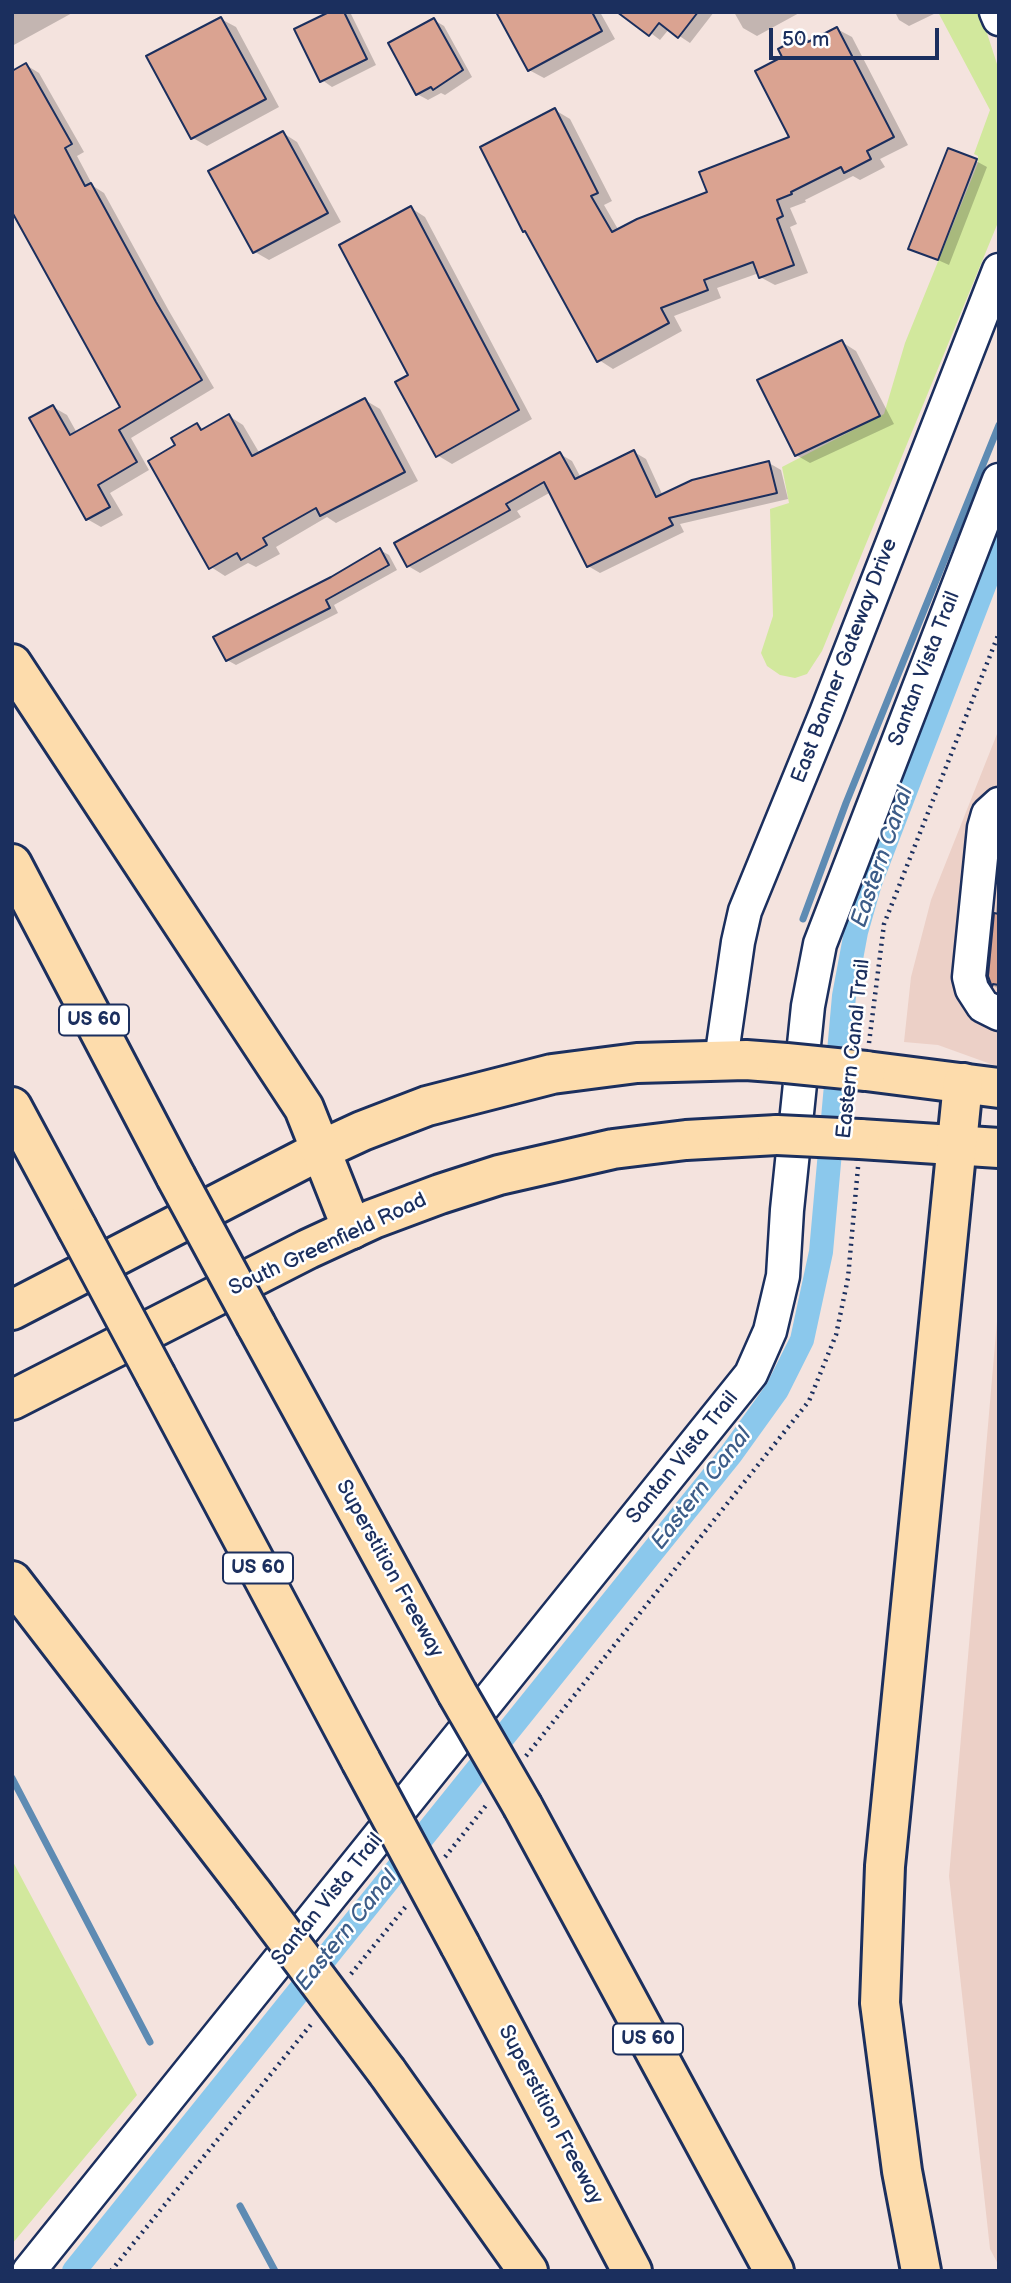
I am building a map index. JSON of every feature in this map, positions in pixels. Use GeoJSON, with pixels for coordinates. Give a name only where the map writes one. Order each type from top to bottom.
{"type":"FeatureCollection","features":[{"type":"Feature","properties":{"kind":"main road"},"geometry":{"type":"LineString","coordinates":[[12,664],[304,1108],[352,1229]]}},
{"type":"Feature","properties":{"kind":"main road","name":"Superstition Freeway"},"geometry":{"type":"LineString","coordinates":[[12,864],[176,1177],[457,1693],[506,1804],[774,2271]]}},
{"type":"Feature","properties":{"kind":"main road"},"geometry":{"type":"LineString","coordinates":[[12,1310],[362,1131],[427,1107],[552,1074],[637,1063],[721,1060],[786,1063],[981,1086],[957,1146],[887,1852],[880,2003],[900,2157],[921,2271]]}},
{"type":"Feature","properties":{"kind":"main road","name":"Superstition Freeway"},"geometry":{"type":"LineString","coordinates":[[12,1107],[632,2271]]}},
{"type":"Feature","properties":{"kind":"main road","name":"South Greenfield Road"},"geometry":{"type":"LineString","coordinates":[[12,1400],[352,1229],[440,1194],[552,1162],[613,1149],[674,1141],[777,1135],[860,1147],[999,1148]]}},
{"type":"Feature","properties":{"kind":"main road"},"geometry":{"type":"LineString","coordinates":[[12,1581],[387,2072],[528,2271]]}},
{"type":"Feature","properties":{"kind":"street"},"geometry":{"type":"LineString","coordinates":[[996,12],[999,19]]}},
{"type":"Feature","properties":{"kind":"street","name":"East Banner Gateway Drive"},"geometry":{"type":"LineString","coordinates":[[721,1060],[745,911],[999,270]]}},
{"type":"Feature","properties":{"kind":"street","name":"Santan Vista Trail"},"geometry":{"type":"LineString","coordinates":[[29,2271],[751,1374],[770,1331],[783,1276],[787,1210],[808,1006],[820,944],[999,480]]}},
{"type":"Feature","properties":{"kind":"street"},"geometry":{"type":"LineString","coordinates":[[999,804],[988,814],[984,828],[970,977],[972,989],[983,1006],[999,1014]]}},
{"type":"Feature","properties":{"kind":"path","name":"Eastern Canal Trail"},"geometry":{"type":"LineString","coordinates":[[866,1071],[884,924],[999,633]]}},
{"type":"Feature","properties":{"kind":"path"},"geometry":{"type":"LineString","coordinates":[[524,1758],[808,1401],[836,1335],[848,1278],[860,1147]]}},
{"type":"Feature","properties":{"kind":"path"},"geometry":{"type":"LineString","coordinates":[[438,1865],[506,1804]]}},
{"type":"Feature","properties":{"kind":"path"},"geometry":{"type":"LineString","coordinates":[[344,1983],[412,1898]]}},
{"type":"Feature","properties":{"kind":"path"},"geometry":{"type":"LineString","coordinates":[[111,2271],[318,2015]]}},
{"type":"Feature","properties":{"kind":"shaded area"},"geometry":{"type":"Polygon","coordinates":[[[999,729],[999,1067],[938,1045],[904,1042],[911,977],[931,900],[999,729]]]}},
{"type":"Feature","properties":{"kind":"shaded area"},"geometry":{"type":"Polygon","coordinates":[[[999,1298],[999,2266],[990,2249],[949,1876],[999,1298]]]}},
{"type":"Feature","properties":{"kind":"green space"},"geometry":{"type":"Polygon","coordinates":[[[938,12],[977,12],[997,64],[999,220],[822,651],[807,674],[795,678],[780,675],[767,666],[761,653],[773,616],[770,509],[789,503],[782,467],[884,414],[905,343],[978,163],[978,156],[974,154],[990,110],[938,12]]]}},
{"type":"Feature","properties":{"kind":"green space"},"geometry":{"type":"Polygon","coordinates":[[[12,1860],[137,2095],[12,2244],[12,1860]]]}},
{"type":"Feature","properties":{"kind":"building"},"geometry":{"type":"Polygon","coordinates":[[[329,12],[344,12],[367,59],[320,82],[294,29],[329,12]]]}},
{"type":"Feature","properties":{"kind":"building"},"geometry":{"type":"Polygon","coordinates":[[[496,12],[592,12],[602,31],[528,71],[496,12]]]}},
{"type":"Feature","properties":{"kind":"building"},"geometry":{"type":"Polygon","coordinates":[[[617,12],[698,12],[678,38],[659,23],[649,36],[617,12]]]}},
{"type":"Feature","properties":{"kind":"building"},"geometry":{"type":"Polygon","coordinates":[[[221,17],[266,99],[191,139],[146,56],[221,17]]]}},
{"type":"Feature","properties":{"kind":"building"},"geometry":{"type":"Polygon","coordinates":[[[434,18],[463,70],[433,90],[431,87],[416,95],[388,43],[434,18]]]}},
{"type":"Feature","properties":{"kind":"building"},"geometry":{"type":"Polygon","coordinates":[[[837,27],[894,137],[867,151],[871,159],[844,173],[841,167],[777,200],[783,216],[777,219],[794,265],[759,278],[753,262],[704,280],[708,290],[661,308],[669,323],[597,362],[525,231],[523,232],[480,147],[555,108],[598,193],[591,196],[612,232],[637,219],[707,192],[699,172],[789,137],[755,71],[782,57],[778,49],[804,35],[808,42],[837,27]]]}},
{"type":"Feature","properties":{"kind":"building"},"geometry":{"type":"Polygon","coordinates":[[[26,63],[72,144],[65,148],[85,186],[91,183],[202,380],[119,430],[137,462],[98,485],[110,507],[86,520],[29,418],[53,405],[70,435],[120,407],[12,212],[12,71],[26,63]]]}},
{"type":"Feature","properties":{"kind":"building"},"geometry":{"type":"Polygon","coordinates":[[[283,131],[328,213],[253,253],[208,171],[283,131]]]}},
{"type":"Feature","properties":{"kind":"building"},"geometry":{"type":"Polygon","coordinates":[[[948,148],[977,159],[938,260],[908,249],[948,148]]]}},
{"type":"Feature","properties":{"kind":"building"},"geometry":{"type":"Polygon","coordinates":[[[411,206],[519,410],[436,457],[395,382],[408,375],[339,245],[411,206]]]}},
{"type":"Feature","properties":{"kind":"building"},"geometry":{"type":"Polygon","coordinates":[[[842,340],[880,416],[795,456],[757,380],[842,340]]]}},
{"type":"Feature","properties":{"kind":"building"},"geometry":{"type":"Polygon","coordinates":[[[365,398],[405,472],[320,516],[316,508],[263,538],[267,545],[241,560],[237,553],[209,569],[148,461],[175,445],[171,438],[197,423],[201,430],[229,414],[252,456],[365,398]]]}},
{"type":"Feature","properties":{"kind":"building"},"geometry":{"type":"Polygon","coordinates":[[[634,450],[656,497],[692,480],[769,461],[777,493],[669,518],[673,525],[587,567],[544,482],[506,504],[510,510],[407,567],[394,543],[560,452],[575,479],[634,450]]]}},
{"type":"Feature","properties":{"kind":"building"},"geometry":{"type":"Polygon","coordinates":[[[380,548],[389,565],[326,600],[330,608],[226,661],[213,637],[331,577],[380,548]]]}},
{"type":"Feature","properties":{"kind":"building"},"geometry":{"type":"Polygon","coordinates":[[[994,913],[999,914],[999,985],[993,984],[992,987],[988,976],[994,913]]]}},
{"type":"Feature","properties":{"kind":"waterway"},"geometry":{"type":"LineString","coordinates":[[803,919],[846,803],[999,425]]}},
{"type":"Feature","properties":{"kind":"waterway","name":"Eastern Canal"},"geometry":{"type":"LineString","coordinates":[[74,2271],[731,1454],[777,1390],[802,1340],[821,1252],[844,996],[856,932],[870,883],[999,547]]}},
{"type":"Feature","properties":{"kind":"waterway"},"geometry":{"type":"LineString","coordinates":[[12,1778],[150,2042]]}},
{"type":"Feature","properties":{"kind":"waterway"},"geometry":{"type":"LineString","coordinates":[[240,2206],[275,2271]]}}]}
